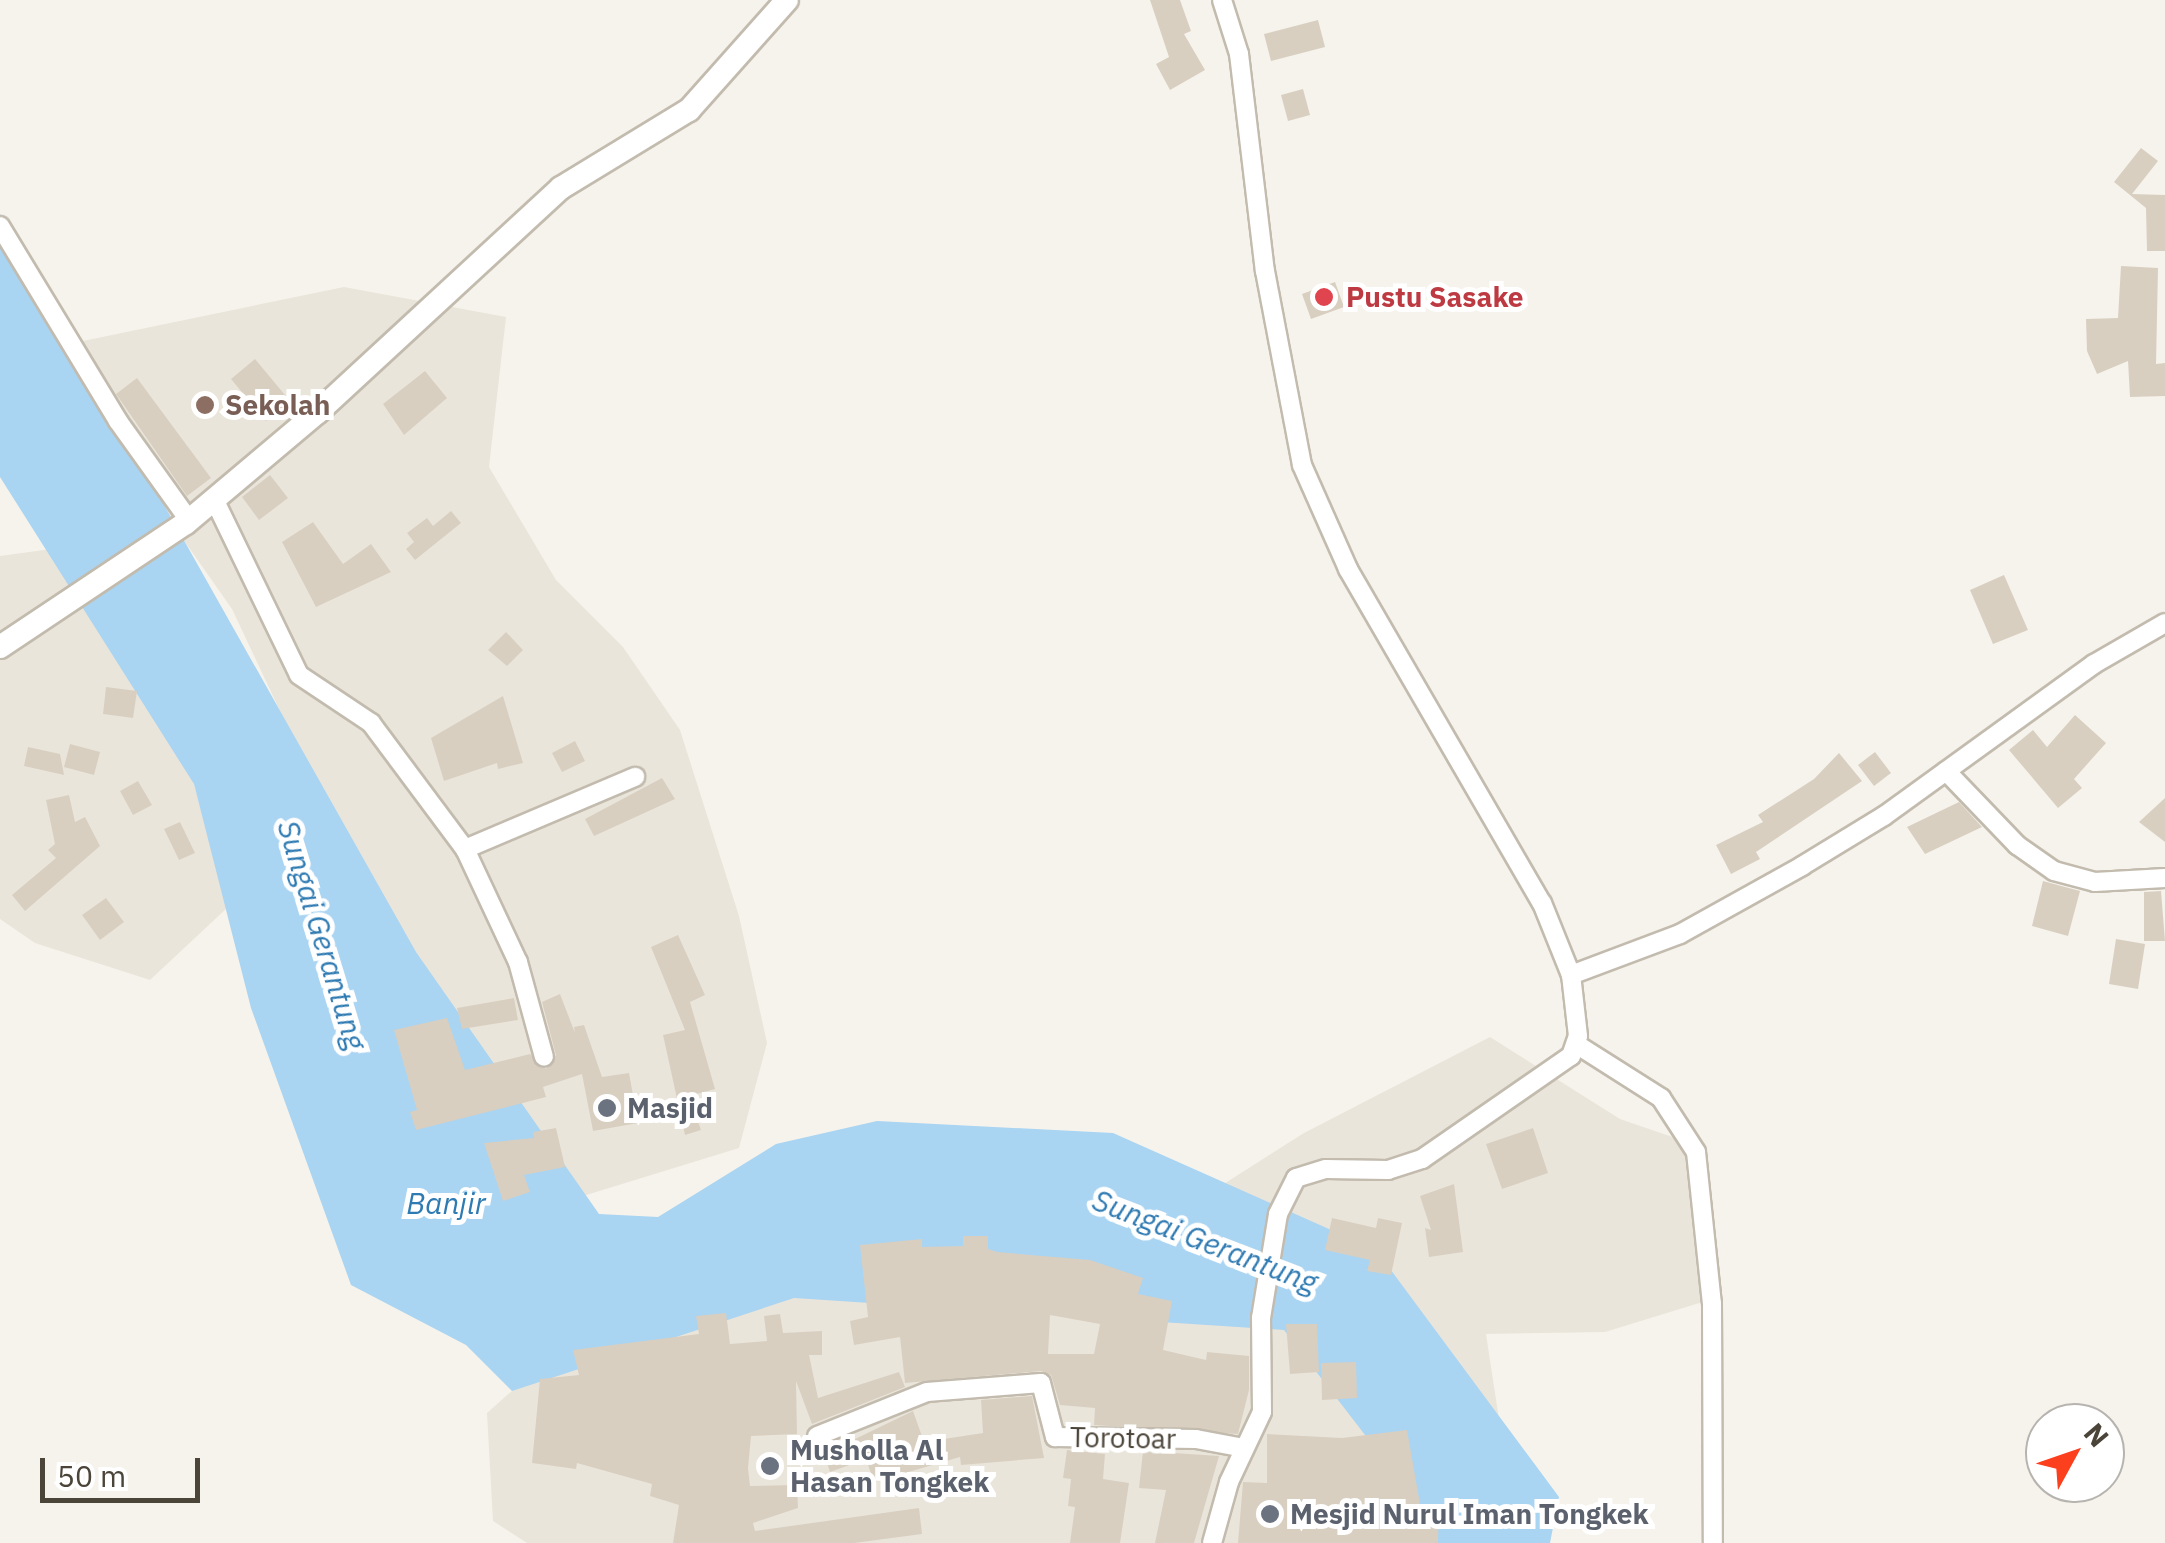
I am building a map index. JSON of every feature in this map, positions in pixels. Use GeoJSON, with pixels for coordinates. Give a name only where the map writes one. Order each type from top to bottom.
{"type":"FeatureCollection","features":[{"type":"Feature","properties":{"kind":"street"},"geometry":{"type":"LineString","coordinates":[[0,648],[124,569],[188,522],[560,188],[689,110],[787,0]]}},
{"type":"Feature","properties":{"kind":"street"},"geometry":{"type":"LineString","coordinates":[[1212,1543],[1265,1390],[1261,1318],[1284,1194],[1305,1172],[1414,1164],[1569,1059],[1576,1044],[1570,974],[1528,876],[1348,569],[1302,465],[1264,270],[1238,54],[1222,0]]}},
{"type":"Feature","properties":{"kind":"street"},"geometry":{"type":"LineString","coordinates":[[0,226],[118,421],[188,522]]}},
{"type":"Feature","properties":{"kind":"street"},"geometry":{"type":"LineString","coordinates":[[214,499],[299,675],[371,723],[465,849],[518,962],[544,1057]]}},
{"type":"Feature","properties":{"kind":"street"},"geometry":{"type":"LineString","coordinates":[[1570,974],[1711,917],[1866,827],[2094,664],[2165,623]]}},
{"type":"Feature","properties":{"kind":"street"},"geometry":{"type":"LineString","coordinates":[[1946,772],[2017,845],[2054,871],[2095,882],[2165,878]]}},
{"type":"Feature","properties":{"kind":"street"},"geometry":{"type":"LineString","coordinates":[[465,849],[635,777]]}},
{"type":"Feature","properties":{"kind":"street"},"geometry":{"type":"LineString","coordinates":[[1576,1044],[1661,1098],[1696,1152],[1712,1303],[1714,1543]]}},
{"type":"Feature","properties":{"kind":"street","name":"Torotoar"},"geometry":{"type":"LineString","coordinates":[[817,1436],[928,1392],[1040,1383],[1055,1437],[1196,1439],[1244,1448]]}},
{"type":"Feature","properties":{"kind":"shaded area"},"geometry":{"type":"Polygon","coordinates":[[[344,287],[506,317],[489,467],[556,580],[623,647],[680,730],[739,916],[767,1043],[739,1148],[544,1208],[330,817],[232,609],[49,348],[344,287]]]}},
{"type":"Feature","properties":{"kind":"shaded area"},"geometry":{"type":"Polygon","coordinates":[[[66,547],[160,656],[227,908],[150,980],[35,943],[0,919],[0,556],[66,547]]]}},
{"type":"Feature","properties":{"kind":"shaded area"},"geometry":{"type":"Polygon","coordinates":[[[1490,1037],[1620,1119],[1690,1143],[1709,1300],[1605,1332],[1486,1334],[1504,1452],[1471,1543],[527,1543],[493,1521],[487,1413],[531,1374],[634,1314],[1208,1194],[1304,1133],[1490,1037]]]}},
{"type":"Feature","properties":{"kind":"water","name":"Banjir"},"geometry":{"type":"Polygon","coordinates":[[[0,214],[416,952],[599,1214],[658,1217],[776,1144],[877,1121],[1113,1133],[1376,1250],[1559,1497],[1550,1543],[1417,1543],[1416,1501],[1284,1330],[794,1298],[512,1391],[466,1345],[351,1285],[251,1008],[194,784],[0,477],[0,214]]]}},
{"type":"Feature","properties":{"kind":"building"},"geometry":{"type":"Polygon","coordinates":[[[1150,0],[1180,0],[1191,31],[1184,34],[1205,70],[1170,90],[1156,64],[1169,57],[1150,0]]]}},
{"type":"Feature","properties":{"kind":"building"},"geometry":{"type":"Polygon","coordinates":[[[1318,20],[1325,47],[1271,61],[1264,34],[1318,20]]]}},
{"type":"Feature","properties":{"kind":"building"},"geometry":{"type":"Polygon","coordinates":[[[1303,89],[1310,115],[1288,121],[1281,95],[1303,89]]]}},
{"type":"Feature","properties":{"kind":"building"},"geometry":{"type":"Polygon","coordinates":[[[2141,148],[2158,161],[2132,194],[2165,195],[2165,251],[2147,251],[2146,208],[2114,182],[2141,148]]]}},
{"type":"Feature","properties":{"kind":"building"},"geometry":{"type":"Polygon","coordinates":[[[2121,266],[2158,268],[2156,364],[2165,363],[2165,396],[2130,397],[2128,361],[2097,374],[2087,351],[2086,319],[2118,318],[2121,266]]]}},
{"type":"Feature","properties":{"kind":"building"},"geometry":{"type":"Polygon","coordinates":[[[1335,282],[1344,307],[1311,319],[1302,294],[1335,282]]]}},
{"type":"Feature","properties":{"kind":"building"},"geometry":{"type":"Polygon","coordinates":[[[255,359],[290,401],[266,421],[231,379],[255,359]]]}},
{"type":"Feature","properties":{"kind":"building"},"geometry":{"type":"Polygon","coordinates":[[[425,371],[447,398],[404,435],[383,404],[425,371]]]}},
{"type":"Feature","properties":{"kind":"building"},"geometry":{"type":"Polygon","coordinates":[[[137,378],[211,478],[187,496],[116,394],[137,378]]]}},
{"type":"Feature","properties":{"kind":"building"},"geometry":{"type":"Polygon","coordinates":[[[270,475],[288,498],[259,520],[242,497],[270,475]]]}},
{"type":"Feature","properties":{"kind":"building"},"geometry":{"type":"Polygon","coordinates":[[[451,511],[461,523],[415,560],[406,549],[414,542],[407,533],[427,518],[433,526],[451,511]]]}},
{"type":"Feature","properties":{"kind":"building"},"geometry":{"type":"Polygon","coordinates":[[[313,522],[343,564],[371,544],[391,572],[316,607],[282,542],[313,522]]]}},
{"type":"Feature","properties":{"kind":"building"},"geometry":{"type":"Polygon","coordinates":[[[2004,575],[2028,630],[1993,644],[1970,590],[2004,575]]]}},
{"type":"Feature","properties":{"kind":"building"},"geometry":{"type":"Polygon","coordinates":[[[506,632],[523,650],[507,666],[488,650],[506,632]]]}},
{"type":"Feature","properties":{"kind":"building"},"geometry":{"type":"Polygon","coordinates":[[[106,687],[137,691],[133,718],[103,714],[106,687]]]}},
{"type":"Feature","properties":{"kind":"building"},"geometry":{"type":"Polygon","coordinates":[[[503,696],[523,763],[498,769],[497,763],[444,781],[431,738],[503,696]]]}},
{"type":"Feature","properties":{"kind":"building"},"geometry":{"type":"Polygon","coordinates":[[[2075,715],[2106,743],[2074,779],[2082,788],[2058,808],[2009,750],[2033,730],[2047,747],[2075,715]]]}},
{"type":"Feature","properties":{"kind":"building"},"geometry":{"type":"Polygon","coordinates":[[[575,741],[585,761],[562,772],[552,753],[575,741]]]}},
{"type":"Feature","properties":{"kind":"building"},"geometry":{"type":"Polygon","coordinates":[[[70,744],[100,752],[94,775],[64,767],[70,744]]]}},
{"type":"Feature","properties":{"kind":"building"},"geometry":{"type":"Polygon","coordinates":[[[28,747],[60,754],[64,775],[24,766],[28,747]]]}},
{"type":"Feature","properties":{"kind":"building"},"geometry":{"type":"Polygon","coordinates":[[[1875,752],[1891,773],[1874,786],[1858,765],[1875,752]]]}},
{"type":"Feature","properties":{"kind":"building"},"geometry":{"type":"Polygon","coordinates":[[[1839,753],[1862,781],[1756,852],[1760,859],[1731,874],[1716,845],[1763,822],[1758,815],[1814,779],[1839,753]]]}},
{"type":"Feature","properties":{"kind":"building"},"geometry":{"type":"Polygon","coordinates":[[[662,778],[675,799],[594,836],[585,819],[662,778]]]}},
{"type":"Feature","properties":{"kind":"building"},"geometry":{"type":"Polygon","coordinates":[[[138,781],[152,805],[133,815],[120,791],[138,781]]]}},
{"type":"Feature","properties":{"kind":"building"},"geometry":{"type":"Polygon","coordinates":[[[69,795],[75,822],[85,817],[100,846],[25,911],[12,895],[56,858],[48,850],[55,844],[46,800],[69,795]]]}},
{"type":"Feature","properties":{"kind":"building"},"geometry":{"type":"Polygon","coordinates":[[[2165,798],[2165,842],[2139,822],[2165,798]]]}},
{"type":"Feature","properties":{"kind":"building"},"geometry":{"type":"Polygon","coordinates":[[[1959,802],[1982,827],[1925,854],[1907,827],[1959,802]]]}},
{"type":"Feature","properties":{"kind":"building"},"geometry":{"type":"Polygon","coordinates":[[[180,822],[195,853],[179,860],[164,829],[180,822]]]}},
{"type":"Feature","properties":{"kind":"building"},"geometry":{"type":"Polygon","coordinates":[[[2043,881],[2080,891],[2068,936],[2032,926],[2043,881]]]}},
{"type":"Feature","properties":{"kind":"building"},"geometry":{"type":"Polygon","coordinates":[[[2161,891],[2165,941],[2144,941],[2144,892],[2161,891]]]}},
{"type":"Feature","properties":{"kind":"building"},"geometry":{"type":"Polygon","coordinates":[[[106,898],[124,922],[100,940],[82,915],[106,898]]]}},
{"type":"Feature","properties":{"kind":"building"},"geometry":{"type":"Polygon","coordinates":[[[678,935],[705,995],[690,1002],[715,1089],[689,1096],[701,1130],[685,1135],[663,1035],[685,1030],[651,947],[678,935]]]}},
{"type":"Feature","properties":{"kind":"building"},"geometry":{"type":"Polygon","coordinates":[[[2116,939],[2145,944],[2138,989],[2109,984],[2116,939]]]}},
{"type":"Feature","properties":{"kind":"building"},"geometry":{"type":"Polygon","coordinates":[[[560,994],[575,1033],[574,1027],[584,1025],[602,1077],[629,1073],[638,1123],[593,1131],[582,1074],[543,1087],[546,1097],[416,1130],[410,1112],[417,1110],[394,1030],[447,1018],[465,1070],[530,1054],[546,1069],[556,1055],[542,1002],[560,994]]]}},
{"type":"Feature","properties":{"kind":"building"},"geometry":{"type":"Polygon","coordinates":[[[514,998],[518,1020],[462,1029],[457,1008],[514,998]]]}},
{"type":"Feature","properties":{"kind":"building"},"geometry":{"type":"Polygon","coordinates":[[[556,1128],[565,1167],[524,1175],[530,1192],[503,1201],[484,1143],[534,1138],[533,1132],[556,1128]]]}},
{"type":"Feature","properties":{"kind":"building"},"geometry":{"type":"Polygon","coordinates":[[[1533,1128],[1548,1173],[1502,1189],[1486,1144],[1533,1128]]]}},
{"type":"Feature","properties":{"kind":"building"},"geometry":{"type":"Polygon","coordinates":[[[1454,1184],[1463,1252],[1429,1257],[1425,1228],[1431,1230],[1420,1196],[1454,1184]]]}},
{"type":"Feature","properties":{"kind":"building"},"geometry":{"type":"Polygon","coordinates":[[[1332,1218],[1376,1228],[1378,1218],[1402,1223],[1391,1275],[1367,1271],[1370,1260],[1325,1250],[1332,1218]]]}},
{"type":"Feature","properties":{"kind":"building"},"geometry":{"type":"Polygon","coordinates":[[[963,1236],[988,1236],[988,1249],[997,1252],[1090,1260],[1143,1278],[1138,1294],[1172,1301],[1163,1350],[1206,1360],[1207,1352],[1249,1356],[1249,1390],[1238,1434],[1094,1425],[1095,1408],[1060,1405],[1051,1375],[1041,1371],[905,1383],[900,1337],[854,1345],[850,1321],[868,1317],[860,1245],[922,1239],[922,1247],[963,1246],[963,1236]],[[1050,1315],[1048,1354],[1094,1354],[1100,1324],[1050,1315]]]}},
{"type":"Feature","properties":{"kind":"building"},"geometry":{"type":"Polygon","coordinates":[[[726,1313],[730,1344],[767,1341],[764,1316],[780,1314],[783,1333],[822,1331],[822,1355],[809,1355],[818,1398],[899,1372],[905,1387],[812,1424],[796,1381],[797,1434],[751,1436],[748,1468],[750,1486],[797,1485],[798,1508],[753,1523],[755,1531],[919,1508],[922,1534],[854,1543],[673,1543],[679,1505],[650,1496],[652,1484],[577,1463],[576,1469],[532,1463],[540,1379],[579,1375],[573,1350],[699,1334],[696,1316],[726,1313]]]}},
{"type":"Feature","properties":{"kind":"building"},"geometry":{"type":"Polygon","coordinates":[[[1286,1324],[1317,1324],[1319,1372],[1290,1374],[1286,1324]]]}},
{"type":"Feature","properties":{"kind":"building"},"geometry":{"type":"Polygon","coordinates":[[[1356,1362],[1357,1398],[1322,1400],[1321,1363],[1356,1362]]]}},
{"type":"Feature","properties":{"kind":"building"},"geometry":{"type":"Polygon","coordinates":[[[1032,1396],[1044,1458],[961,1465],[960,1457],[874,1482],[866,1459],[830,1472],[824,1454],[913,1411],[924,1442],[983,1433],[981,1400],[1032,1396]]]}},
{"type":"Feature","properties":{"kind":"building"},"geometry":{"type":"Polygon","coordinates":[[[1407,1430],[1420,1504],[1439,1504],[1438,1543],[1238,1543],[1243,1482],[1267,1483],[1267,1434],[1342,1438],[1407,1430]]]}},
{"type":"Feature","properties":{"kind":"building"},"geometry":{"type":"Polygon","coordinates":[[[1067,1450],[1105,1454],[1103,1479],[1129,1483],[1120,1543],[1070,1543],[1075,1507],[1068,1506],[1071,1479],[1063,1478],[1067,1450]]]}},
{"type":"Feature","properties":{"kind":"building"},"geometry":{"type":"Polygon","coordinates":[[[1143,1451],[1219,1456],[1194,1543],[1155,1543],[1166,1490],[1139,1488],[1143,1451]]]}},
{"type":"Feature","properties":{"kind":"place","name":"Pustu Sasake"},"geometry":{"type":"Point","coordinates":[1324,297]}},
{"type":"Feature","properties":{"kind":"place","name":"Sekolah"},"geometry":{"type":"Point","coordinates":[205,405]}},
{"type":"Feature","properties":{"kind":"place","name":"Masjid"},"geometry":{"type":"Point","coordinates":[607,1108]}},
{"type":"Feature","properties":{"kind":"place","name":"Musholla Al Hasan Tongkek"},"geometry":{"type":"Point","coordinates":[770,1466]}},
{"type":"Feature","properties":{"kind":"place","name":"Mesjid Nurul Iman Tongkek"},"geometry":{"type":"Point","coordinates":[1270,1514]}},
{"type":"Feature","properties":{"kind":"water label","name":"Sungai Gerantung"},"geometry":{"type":"Point","coordinates":[322,935]}},
{"type":"Feature","properties":{"kind":"water label","name":"Sungai Gerantung"},"geometry":{"type":"Point","coordinates":[1205,1241]}}]}
